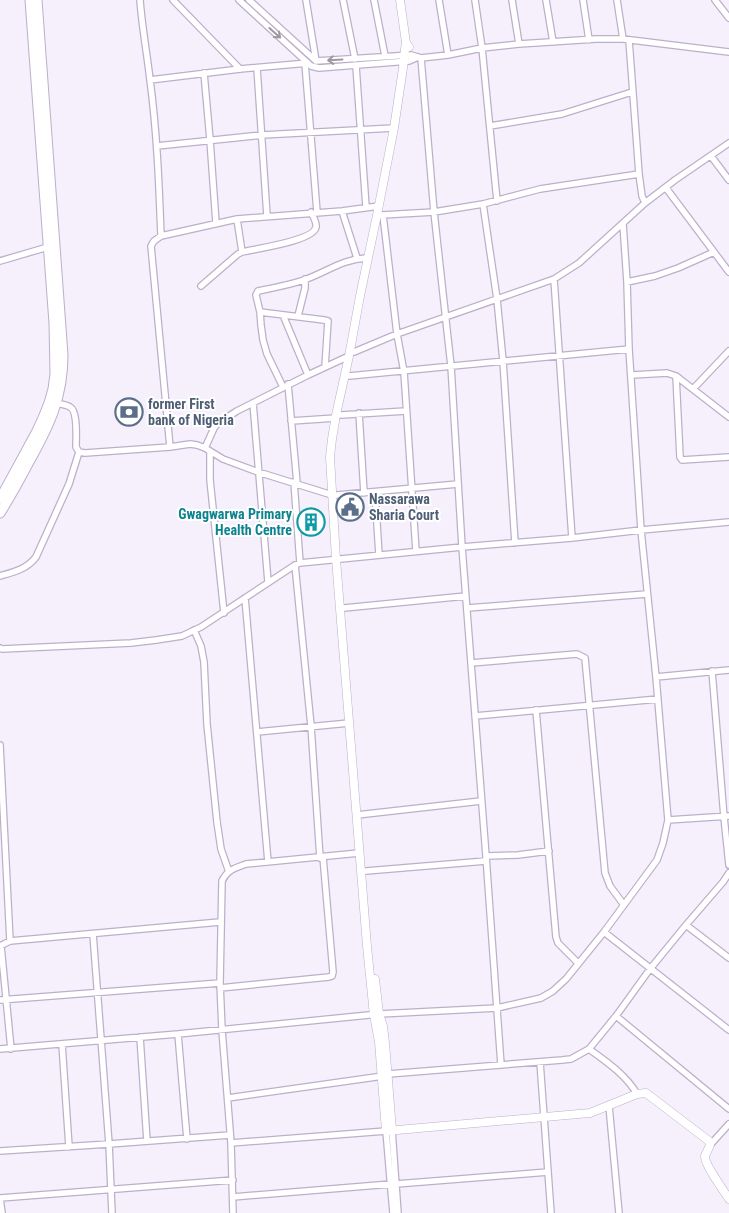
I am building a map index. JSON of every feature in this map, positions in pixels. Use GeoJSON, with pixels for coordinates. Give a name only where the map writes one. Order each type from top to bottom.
{"type":"FeatureCollection","features":[{"type":"Feature","properties":{"kind":"main road"},"geometry":{"type":"LineString","coordinates":[[0,513],[42,438],[53,403],[55,374],[30,0]]}},
{"type":"Feature","properties":{"kind":"main road"},"geometry":{"type":"LineString","coordinates":[[0,499],[62,384],[63,356],[37,0]]}},
{"type":"Feature","properties":{"kind":"street"},"geometry":{"type":"LineString","coordinates":[[140,0],[157,146],[161,236]]}},
{"type":"Feature","properties":{"kind":"street"},"geometry":{"type":"LineString","coordinates":[[173,0],[240,69]]}},
{"type":"Feature","properties":{"kind":"street"},"geometry":{"type":"LineString","coordinates":[[239,0],[306,64],[311,66],[319,68],[385,56],[407,58]]}},
{"type":"Feature","properties":{"kind":"street"},"geometry":{"type":"LineString","coordinates":[[250,0],[316,61],[356,62],[419,58],[519,44],[589,40],[626,40],[729,52]]}},
{"type":"Feature","properties":{"kind":"street"},"geometry":{"type":"LineString","coordinates":[[306,0],[316,61]]}},
{"type":"Feature","properties":{"kind":"street"},"geometry":{"type":"LineString","coordinates":[[343,0],[356,62],[366,208]]}},
{"type":"Feature","properties":{"kind":"street"},"geometry":{"type":"LineString","coordinates":[[374,0],[385,56]]}},
{"type":"Feature","properties":{"kind":"street"},"geometry":{"type":"LineString","coordinates":[[393,1213],[386,1075],[378,1035],[366,871],[350,723],[331,448],[398,129],[407,58],[400,0]]}},
{"type":"Feature","properties":{"kind":"street"},"geometry":{"type":"LineString","coordinates":[[439,0],[448,54]]}},
{"type":"Feature","properties":{"kind":"street"},"geometry":{"type":"LineString","coordinates":[[475,0],[482,48],[497,200]]}},
{"type":"Feature","properties":{"kind":"street"},"geometry":{"type":"LineString","coordinates":[[512,0],[519,44]]}},
{"type":"Feature","properties":{"kind":"street"},"geometry":{"type":"LineString","coordinates":[[546,0],[553,42]]}},
{"type":"Feature","properties":{"kind":"street"},"geometry":{"type":"LineString","coordinates":[[583,0],[589,40]]}},
{"type":"Feature","properties":{"kind":"street"},"geometry":{"type":"LineString","coordinates":[[617,0],[626,40],[638,174],[645,203]]}},
{"type":"Feature","properties":{"kind":"street"},"geometry":{"type":"LineString","coordinates":[[715,0],[729,18]]}},
{"type":"Feature","properties":{"kind":"street"},"geometry":{"type":"LineString","coordinates":[[407,58],[379,206],[404,372],[416,551]]}},
{"type":"Feature","properties":{"kind":"street"},"geometry":{"type":"LineString","coordinates":[[419,58],[451,366],[462,547],[500,1065]]}},
{"type":"Feature","properties":{"kind":"street"},"geometry":{"type":"LineString","coordinates":[[150,80],[240,69],[306,64]]}},
{"type":"Feature","properties":{"kind":"street"},"geometry":{"type":"LineString","coordinates":[[202,286],[242,252],[295,241],[315,230],[306,64]]}},
{"type":"Feature","properties":{"kind":"street"},"geometry":{"type":"LineString","coordinates":[[257,68],[267,216]]}},
{"type":"Feature","properties":{"kind":"street"},"geometry":{"type":"LineString","coordinates":[[204,73],[216,223]]}},
{"type":"Feature","properties":{"kind":"street"},"geometry":{"type":"LineString","coordinates":[[490,126],[562,114],[632,92]]}},
{"type":"Feature","properties":{"kind":"street"},"geometry":{"type":"LineString","coordinates":[[157,146],[262,135],[394,128]]}},
{"type":"Feature","properties":{"kind":"street"},"geometry":{"type":"LineString","coordinates":[[224,613],[208,450],[214,428],[218,423],[237,411],[308,375],[397,334],[554,279],[579,263],[645,203],[729,143]]}},
{"type":"Feature","properties":{"kind":"street"},"geometry":{"type":"LineString","coordinates":[[711,156],[729,180]]}},
{"type":"Feature","properties":{"kind":"street"},"geometry":{"type":"LineString","coordinates":[[381,215],[434,212],[483,204],[540,189],[638,174]]}},
{"type":"Feature","properties":{"kind":"street"},"geometry":{"type":"LineString","coordinates":[[666,188],[729,272]]}},
{"type":"Feature","properties":{"kind":"street"},"geometry":{"type":"LineString","coordinates":[[483,204],[497,299],[503,361],[515,542]]}},
{"type":"Feature","properties":{"kind":"street"},"geometry":{"type":"LineString","coordinates":[[170,448],[151,246],[154,241],[161,236],[237,219],[342,211],[379,206]]}},
{"type":"Feature","properties":{"kind":"street"},"geometry":{"type":"LineString","coordinates":[[342,211],[357,258]]}},
{"type":"Feature","properties":{"kind":"street"},"geometry":{"type":"LineString","coordinates":[[338,417],[349,376],[367,258],[381,215]]}},
{"type":"Feature","properties":{"kind":"street"},"geometry":{"type":"LineString","coordinates":[[237,219],[242,252]]}},
{"type":"Feature","properties":{"kind":"street"},"geometry":{"type":"LineString","coordinates":[[0,1049],[222,1030],[377,1014],[497,1008],[541,998],[553,992],[604,932],[657,860],[665,837],[668,820],[641,530],[623,224]]}},
{"type":"Feature","properties":{"kind":"street"},"geometry":{"type":"LineString","coordinates":[[0,261],[48,247]]}},
{"type":"Feature","properties":{"kind":"street"},"geometry":{"type":"LineString","coordinates":[[627,282],[655,276],[714,252]]}},
{"type":"Feature","properties":{"kind":"street"},"geometry":{"type":"LineString","coordinates":[[3,1000],[332,976],[298,564],[291,421],[286,386],[267,354],[256,294],[305,280],[357,258],[367,258]]}},
{"type":"Feature","properties":{"kind":"street"},"geometry":{"type":"LineString","coordinates":[[554,279],[572,538]]}},
{"type":"Feature","properties":{"kind":"street"},"geometry":{"type":"LineString","coordinates":[[298,316],[305,288],[305,280]]}},
{"type":"Feature","properties":{"kind":"street"},"geometry":{"type":"LineString","coordinates":[[260,312],[298,316],[328,322],[325,367]]}},
{"type":"Feature","properties":{"kind":"street"},"geometry":{"type":"LineString","coordinates":[[283,315],[308,375]]}},
{"type":"Feature","properties":{"kind":"street"},"geometry":{"type":"LineString","coordinates":[[349,376],[629,349]]}},
{"type":"Feature","properties":{"kind":"street"},"geometry":{"type":"LineString","coordinates":[[693,389],[729,351]]}},
{"type":"Feature","properties":{"kind":"street"},"geometry":{"type":"LineString","coordinates":[[632,375],[667,373],[676,376],[729,417]]}},
{"type":"Feature","properties":{"kind":"street"},"geometry":{"type":"LineString","coordinates":[[676,376],[680,457],[682,460],[729,457]]}},
{"type":"Feature","properties":{"kind":"street"},"geometry":{"type":"LineString","coordinates":[[0,576],[20,570],[31,563],[36,557],[69,484],[79,452],[76,447],[75,413],[68,405],[53,403]]}},
{"type":"Feature","properties":{"kind":"street"},"geometry":{"type":"LineString","coordinates":[[253,403],[268,582]]}},
{"type":"Feature","properties":{"kind":"street"},"geometry":{"type":"LineString","coordinates":[[291,421],[406,410]]}},
{"type":"Feature","properties":{"kind":"street"},"geometry":{"type":"LineString","coordinates":[[359,414],[364,493]]}},
{"type":"Feature","properties":{"kind":"street"},"geometry":{"type":"LineString","coordinates":[[79,452],[197,445],[223,459],[258,472],[334,495],[458,484]]}},
{"type":"Feature","properties":{"kind":"street"},"geometry":{"type":"LineString","coordinates":[[375,492],[380,555]]}},
{"type":"Feature","properties":{"kind":"street"},"geometry":{"type":"LineString","coordinates":[[0,648],[156,640],[182,636],[224,613],[268,582],[298,564],[729,522]]}},
{"type":"Feature","properties":{"kind":"street"},"geometry":{"type":"LineString","coordinates":[[338,559],[344,608],[359,815],[359,853],[367,946],[377,1014]]}},
{"type":"Feature","properties":{"kind":"street"},"geometry":{"type":"LineString","coordinates":[[467,608],[648,594]]}},
{"type":"Feature","properties":{"kind":"street"},"geometry":{"type":"LineString","coordinates":[[344,608],[466,596]]}},
{"type":"Feature","properties":{"kind":"street"},"geometry":{"type":"LineString","coordinates":[[245,598],[268,862]]}},
{"type":"Feature","properties":{"kind":"street"},"geometry":{"type":"LineString","coordinates":[[194,630],[201,646],[204,662],[207,724],[217,822],[221,848],[229,872]]}},
{"type":"Feature","properties":{"kind":"street"},"geometry":{"type":"LineString","coordinates":[[471,664],[577,654],[585,658],[606,873],[610,886],[624,905]]}},
{"type":"Feature","properties":{"kind":"street"},"geometry":{"type":"LineString","coordinates":[[656,677],[729,670]]}},
{"type":"Feature","properties":{"kind":"street"},"geometry":{"type":"LineString","coordinates":[[712,672],[729,865]]}},
{"type":"Feature","properties":{"kind":"street"},"geometry":{"type":"LineString","coordinates":[[475,716],[658,699]]}},
{"type":"Feature","properties":{"kind":"street"},"geometry":{"type":"LineString","coordinates":[[536,710],[556,937],[558,943],[578,963]]}},
{"type":"Feature","properties":{"kind":"street"},"geometry":{"type":"LineString","coordinates":[[257,732],[350,723]]}},
{"type":"Feature","properties":{"kind":"street"},"geometry":{"type":"LineString","coordinates":[[0,744],[10,941]]}},
{"type":"Feature","properties":{"kind":"street"},"geometry":{"type":"LineString","coordinates":[[359,815],[481,801]]}},
{"type":"Feature","properties":{"kind":"street"},"geometry":{"type":"LineString","coordinates":[[668,820],[726,816]]}},
{"type":"Feature","properties":{"kind":"street"},"geometry":{"type":"LineString","coordinates":[[366,871],[549,851]]}},
{"type":"Feature","properties":{"kind":"street"},"geometry":{"type":"LineString","coordinates":[[233,1213],[231,1143],[220,985],[222,881],[226,874],[234,868],[246,864],[359,853]]}},
{"type":"Feature","properties":{"kind":"street"},"geometry":{"type":"LineString","coordinates":[[228,1098],[386,1075],[571,1059],[589,1049],[650,969],[724,882],[729,873]]}},
{"type":"Feature","properties":{"kind":"street"},"geometry":{"type":"LineString","coordinates":[[724,882],[729,886]]}},
{"type":"Feature","properties":{"kind":"street"},"geometry":{"type":"LineString","coordinates":[[11,1049],[3,1000],[0,946],[10,941],[220,922]]}},
{"type":"Feature","properties":{"kind":"street"},"geometry":{"type":"LineString","coordinates":[[686,925],[729,958]]}},
{"type":"Feature","properties":{"kind":"street"},"geometry":{"type":"LineString","coordinates":[[604,932],[729,1030]]}},
{"type":"Feature","properties":{"kind":"street"},"geometry":{"type":"LineString","coordinates":[[94,934],[112,1213]]}},
{"type":"Feature","properties":{"kind":"street"},"geometry":{"type":"LineString","coordinates":[[616,1016],[729,1109]]}},
{"type":"Feature","properties":{"kind":"street"},"geometry":{"type":"LineString","coordinates":[[178,1034],[186,1138]]}},
{"type":"Feature","properties":{"kind":"street"},"geometry":{"type":"LineString","coordinates":[[140,1037],[147,1141]]}},
{"type":"Feature","properties":{"kind":"street"},"geometry":{"type":"LineString","coordinates":[[62,1044],[69,1147]]}},
{"type":"Feature","properties":{"kind":"street"},"geometry":{"type":"LineString","coordinates":[[589,1049],[624,1076],[637,1094]]}},
{"type":"Feature","properties":{"kind":"street"},"geometry":{"type":"LineString","coordinates":[[540,1062],[551,1213]]}},
{"type":"Feature","properties":{"kind":"street"},"geometry":{"type":"LineString","coordinates":[[231,1143],[590,1112],[637,1094],[648,1094],[709,1141],[710,1145]]}},
{"type":"Feature","properties":{"kind":"street"},"geometry":{"type":"LineString","coordinates":[[608,1106],[619,1213]]}},
{"type":"Feature","properties":{"kind":"street"},"geometry":{"type":"LineString","coordinates":[[729,1124],[710,1145],[705,1156],[713,1175],[729,1199]]}},
{"type":"Feature","properties":{"kind":"street"},"geometry":{"type":"LineString","coordinates":[[0,1152],[230,1135]]}},
{"type":"Feature","properties":{"kind":"street"},"geometry":{"type":"LineString","coordinates":[[233,1197],[548,1172]]}},
{"type":"Feature","properties":{"kind":"street"},"geometry":{"type":"LineString","coordinates":[[2,1213],[0,1198],[233,1180]]}},
{"type":"Feature","properties":{"kind":"street"},"geometry":{"type":"LineString","coordinates":[[393,1184],[398,1213]]}},
{"type":"Feature","properties":{"kind":"place","name":"former First bank of Nigeria"},"geometry":{"type":"Point","coordinates":[129,412]}},
{"type":"Feature","properties":{"kind":"place","name":"Nassarawa Sharia Court"},"geometry":{"type":"Point","coordinates":[350,507]}},
{"type":"Feature","properties":{"kind":"place","name":"Gwagwarwa Primary Health Centre"},"geometry":{"type":"Point","coordinates":[311,522]}}]}
